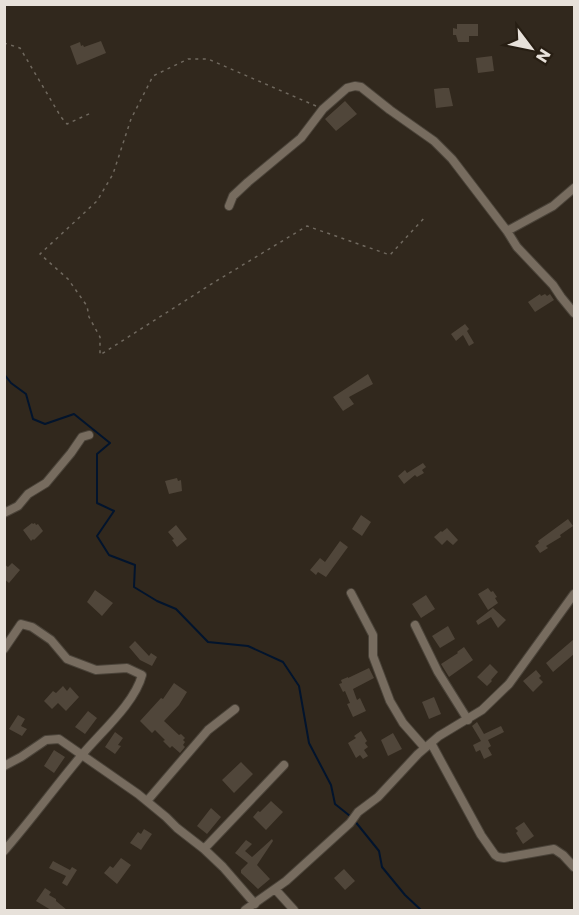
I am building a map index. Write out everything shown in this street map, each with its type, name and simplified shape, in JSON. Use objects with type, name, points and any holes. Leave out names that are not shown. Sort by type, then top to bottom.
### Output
[{"type":"street","points":[[229,206],[233,196],[301,138],[322,109],[347,88],[361,87],[434,141],[452,159],[518,247],[553,285],[574,313]]},
{"type":"street","points":[[507,231],[553,206],[574,188]]},
{"type":"street","points":[[4,513],[18,506],[28,494],[46,483],[82,437],[89,435]]},
{"type":"street","points":[[351,593],[373,635],[373,656],[390,701],[403,723],[428,746],[495,855],[504,858],[554,849],[574,867]]},
{"type":"street","points":[[244,910],[286,881],[358,812],[378,797],[439,736],[483,710],[509,684],[574,594]]},
{"type":"street","points":[[4,649],[21,624],[32,627],[51,640],[67,659],[96,670],[127,668],[142,675],[140,684],[124,706],[4,851]]},
{"type":"street","points":[[415,625],[438,672],[468,720]]},
{"type":"street","points":[[147,801],[208,730],[235,709]]},
{"type":"street","points":[[4,766],[46,740],[59,739],[147,801],[223,867],[255,904]]},
{"type":"street","points":[[204,849],[284,765]]},
{"type":"street","points":[[275,889],[294,910]]},
{"type":"path","points":[[4,43],[20,48],[67,124],[93,112]]},
{"type":"path","points":[[322,109],[208,59],[188,59],[153,76],[131,119],[114,174],[97,201],[40,255],[68,279],[87,306],[89,317],[100,337],[100,355],[307,226],[390,255],[426,216]]},
{"type":"building","points":[[457,24],[478,24],[478,36],[469,36],[469,42],[458,42],[456,35],[453,35],[453,28],[457,29]]},
{"type":"building","points":[[101,41],[106,53],[77,65],[70,46],[80,42],[84,47]]},
{"type":"building","points":[[492,56],[494,71],[478,73],[476,58]]},
{"type":"building","points":[[449,88],[453,106],[436,108],[434,89]]},
{"type":"building","points":[[345,101],[357,114],[336,131],[325,119]]},
{"type":"building","points":[[540,294],[547,296],[550,294],[554,300],[535,312],[528,302]]},
{"type":"building","points":[[465,324],[474,343],[469,346],[463,335],[456,341],[451,334]]},
{"type":"building","points":[[368,374],[373,384],[349,397],[354,404],[343,411],[333,397]]},
{"type":"building","points":[[423,463],[426,467],[422,470],[424,473],[417,477],[415,475],[404,484],[398,476],[405,470],[407,473]]},
{"type":"building","points":[[177,478],[178,481],[181,480],[182,491],[169,494],[165,481]]},
{"type":"building","points":[[361,515],[371,522],[362,536],[352,529]]},
{"type":"building","points":[[568,519],[573,526],[540,553],[535,546],[539,543],[538,541]]},
{"type":"building","points":[[32,523],[38,524],[43,531],[31,541],[23,530]]},
{"type":"building","points":[[176,525],[187,539],[177,547],[168,532]]},
{"type":"building","points":[[447,528],[458,540],[453,545],[447,540],[442,545],[434,537]]},
{"type":"building","points":[[340,541],[348,547],[326,577],[318,572],[316,575],[310,570],[320,558],[325,562]]},
{"type":"building","points":[[12,563],[20,570],[9,583],[4,579],[4,564],[8,567]]},
{"type":"building","points":[[488,588],[497,597],[495,598],[498,603],[488,610],[478,594]]},
{"type":"building","points":[[95,590],[113,603],[102,616],[87,602]]},
{"type":"building","points":[[426,595],[435,609],[421,618],[412,604]]},
{"type":"building","points":[[493,608],[506,620],[498,628],[491,617],[478,625],[476,621]]},
{"type":"building","points":[[448,626],[455,639],[440,648],[432,636]]},
{"type":"building","points":[[574,639],[574,654],[553,672],[546,663]]},
{"type":"building","points":[[135,641],[149,656],[151,653],[157,657],[152,666],[140,660],[129,647]]},
{"type":"building","points":[[464,647],[473,660],[449,677],[441,664]]},
{"type":"building","points":[[490,664],[498,672],[487,686],[477,677]]},
{"type":"building","points":[[369,668],[374,678],[353,689],[357,700],[360,698],[366,711],[353,717],[347,704],[350,703],[345,691],[343,692],[339,684],[342,683],[341,680]]},
{"type":"building","points":[[536,670],[543,682],[533,692],[523,681]]},
{"type":"building","points":[[174,683],[187,692],[179,705],[164,721],[185,738],[183,745],[185,747],[180,753],[172,746],[170,748],[155,730],[152,733],[140,721],[161,698],[163,699]]},
{"type":"building","points":[[63,686],[67,691],[70,687],[79,697],[66,711],[58,703],[52,709],[44,701],[53,691],[56,693]]},
{"type":"building","points":[[434,697],[441,714],[429,719],[422,702]]},
{"type":"building","points":[[88,711],[97,718],[85,734],[75,727]]},
{"type":"building","points":[[18,715],[25,719],[21,726],[27,729],[22,736],[9,729]]},
{"type":"building","points":[[477,722],[484,734],[501,726],[504,732],[488,740],[491,746],[488,748],[492,755],[484,759],[480,750],[476,752],[473,745],[481,741],[472,726]]},
{"type":"building","points":[[361,731],[368,747],[364,750],[368,756],[363,759],[360,755],[356,758],[348,743]]},
{"type":"building","points":[[115,732],[123,738],[115,754],[105,747]]},
{"type":"building","points":[[393,733],[402,749],[388,756],[381,740]]},
{"type":"building","points":[[54,750],[65,757],[54,773],[44,766]]},
{"type":"building","points":[[241,762],[253,774],[234,793],[222,780]]},
{"type":"building","points":[[271,801],[283,812],[266,830],[253,817]]},
{"type":"building","points":[[211,808],[221,817],[207,834],[197,826]]},
{"type":"building","points":[[524,822],[534,836],[523,844],[515,828]]},
{"type":"building","points":[[144,829],[152,834],[141,850],[130,843],[138,832],[141,834]]},
{"type":"building","points":[[272,839],[273,841],[257,865],[270,879],[258,889],[241,873],[248,863],[235,853],[246,840],[252,844],[245,851],[252,857]]},
{"type":"building","points":[[121,858],[131,865],[117,884],[104,873],[110,866],[113,868]]},
{"type":"building","points":[[53,861],[70,870],[72,867],[77,870],[67,886],[62,883],[66,876],[49,868]]},
{"type":"building","points":[[344,869],[355,881],[345,890],[334,878]]},
{"type":"building","points":[[45,888],[51,892],[49,895],[67,910],[51,910],[36,901]]},
{"type":"waterway","points":[[4,374],[11,383],[26,394],[33,419],[45,424],[74,414],[110,443],[97,454],[97,503],[114,511],[97,536],[109,555],[135,565],[134,587],[176,609],[208,642],[248,646],[283,662],[299,686],[309,743],[331,785],[335,804],[350,816]]},
{"type":"waterway","points":[[354,820],[379,851],[382,867],[421,910]]}]
